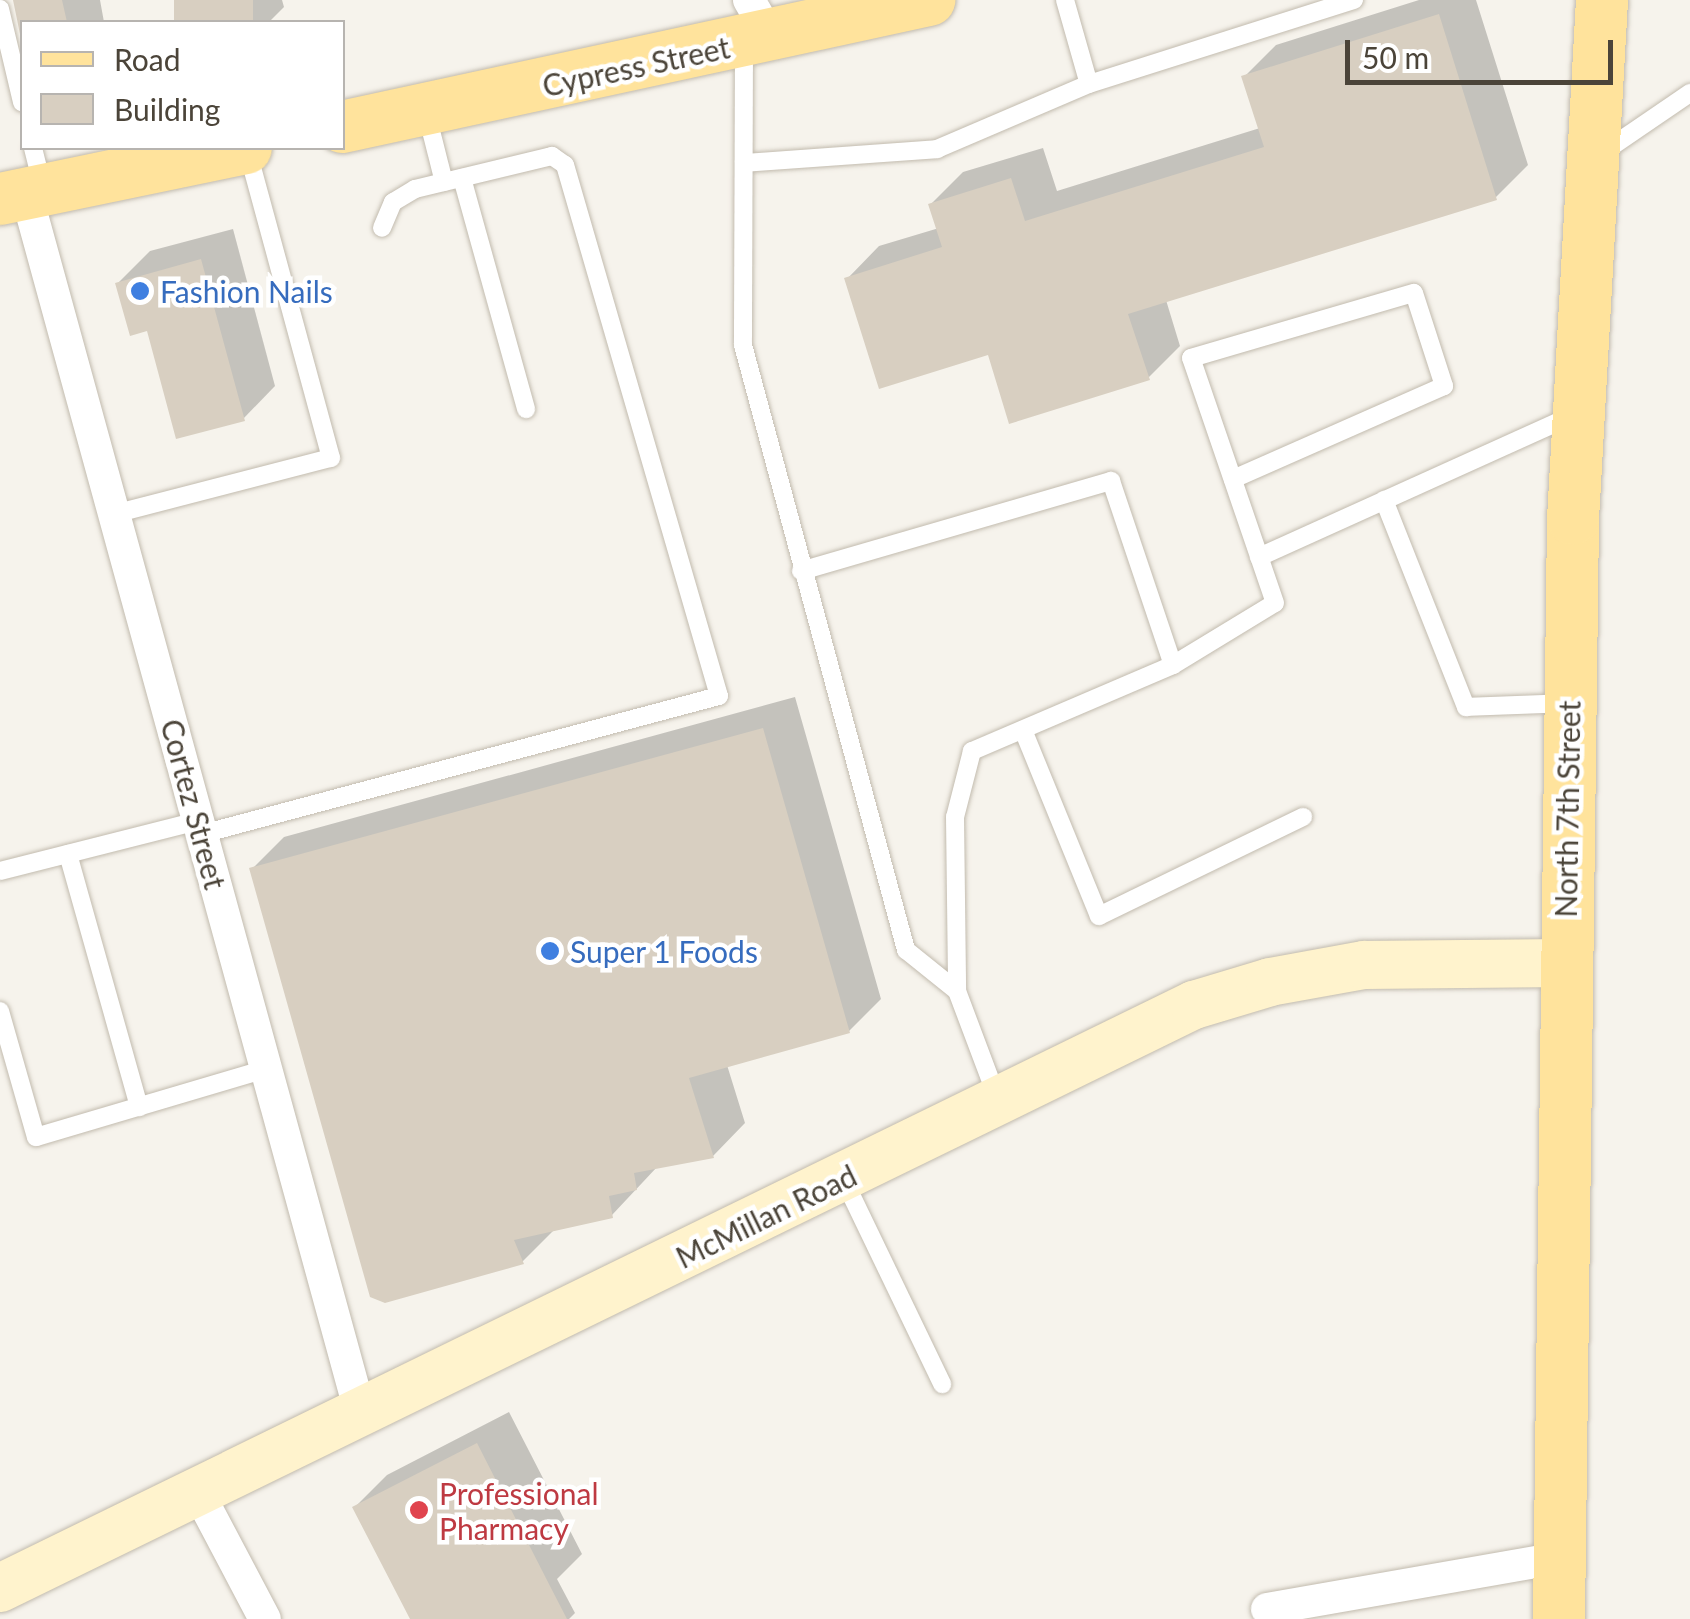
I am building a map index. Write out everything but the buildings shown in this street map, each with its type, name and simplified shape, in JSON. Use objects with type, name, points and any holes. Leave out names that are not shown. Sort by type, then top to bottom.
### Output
[{"type":"main road","name":"Cypress Street","points":[[345,126],[426,110],[754,27],[928,0]]},
{"type":"main road","name":"North 7th Street","points":[[1559,1619],[1569,703],[1579,412],[1602,0]]},
{"type":"main road","points":[[26,182],[233,150]]},
{"type":"street","name":"Cortez Street","points":[[26,182],[361,1415]]},
{"type":"street","name":"McMillan Road","points":[[0,1588],[1194,1005],[1270,982],[1364,965],[1564,963]]},
{"type":"street","points":[[199,1494],[265,1619]]},
{"type":"street","points":[[1267,1609],[1559,1558]]},
{"type":"lane","points":[[1065,0],[1089,84]]},
{"type":"lane","points":[[744,163],[937,149],[1089,84],[1354,0]]},
{"type":"lane","points":[[0,9],[20,94]]},
{"type":"lane","points":[[754,27],[744,163],[743,345],[906,950],[956,991]]},
{"type":"lane","points":[[1594,159],[1690,92]]},
{"type":"lane","points":[[426,110],[453,180],[526,409]]},
{"type":"lane","points":[[114,514],[331,458],[247,150]]},
{"type":"lane","points":[[0,871],[200,828],[719,696],[565,165],[552,156],[453,180],[394,202],[382,228]]},
{"type":"lane","points":[[999,1102],[956,991],[955,817],[972,751],[1173,665],[1275,603],[1232,479],[1191,358],[1414,293],[1444,386],[1232,479]]},
{"type":"lane","points":[[1259,557],[1579,412]]},
{"type":"lane","points":[[801,571],[1111,481],[1173,665]]},
{"type":"lane","points":[[1384,500],[1466,707],[1569,703]]},
{"type":"lane","points":[[1023,730],[1099,916],[1303,817]]},
{"type":"lane","points":[[68,854],[139,1107]]},
{"type":"lane","points":[[0,1011],[36,1137],[266,1069]]},
{"type":"lane","points":[[842,1178],[942,1384]]},
{"type":"place","name":"Fashion Nails","points":[[140,291]]},
{"type":"place","name":"Super 1 Foods","points":[[550,951]]},
{"type":"place","name":"Professional Pharmacy","points":[[419,1510]]}]
